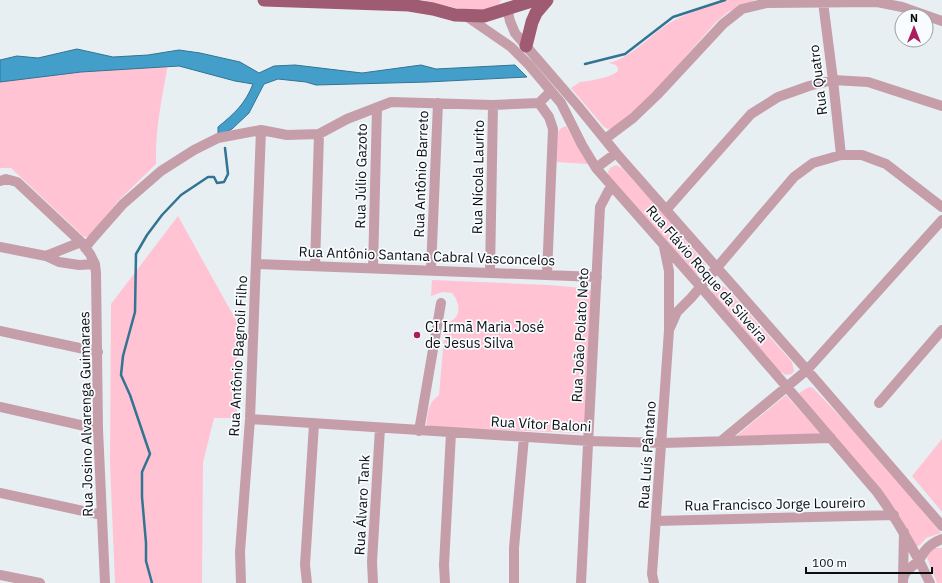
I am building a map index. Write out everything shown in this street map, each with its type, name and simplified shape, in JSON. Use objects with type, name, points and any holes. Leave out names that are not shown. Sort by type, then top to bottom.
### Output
[{"type":"main road","points":[[264,0],[409,5],[433,8],[454,15],[466,16],[484,16],[507,4],[535,0]]},
{"type":"main road","points":[[526,46],[532,22],[536,13],[547,0]]},
{"type":"street","name":"Rua Quatro","points":[[823,2],[841,155]]},
{"type":"street","points":[[605,138],[633,118],[657,95],[722,24],[742,9],[767,3],[877,2],[902,7],[942,21]]},
{"type":"street","name":"Rua Flávio Roque da Silveira","points":[[507,4],[510,21],[516,33],[526,46],[605,138],[616,153],[942,526]]},
{"type":"street","name":"Rua Flávio Roque da Silveira","points":[[466,16],[511,47],[529,65],[561,104],[582,145],[596,168],[788,387],[877,492],[894,515],[904,532],[920,560],[930,583]]},
{"type":"street","points":[[666,210],[750,114],[778,97],[809,86],[833,80],[868,82],[942,106]]},
{"type":"street","points":[[46,256],[83,244],[96,234],[123,204],[161,171],[194,150],[218,138],[261,130],[287,136],[319,134],[347,119],[391,102],[493,105],[539,103],[550,92]]},
{"type":"street","name":"Rua Antônio Barreto","points":[[431,270],[438,103]]},
{"type":"street","points":[[539,103],[549,117],[553,129],[547,275]]},
{"type":"street","name":"Rua Nícola Laurito","points":[[490,273],[493,105]]},
{"type":"street","name":"Rua Júlio Gazoto","points":[[374,268],[377,108]]},
{"type":"street","points":[[551,122],[568,116]]},
{"type":"street","name":"Rua Antônio Bagnoli Filho","points":[[241,583],[240,552],[250,419],[261,130]]},
{"type":"street","points":[[315,266],[319,134]]},
{"type":"street","points":[[596,168],[616,153]]},
{"type":"street","name":"Rua Luís Pântano","points":[[669,330],[677,312],[717,268],[794,177],[813,163],[841,155],[862,155],[886,164],[942,207]]},
{"type":"street","name":"Rua Josino Alvarenga Guimaraes","points":[[3,180],[17,182],[83,244],[90,254],[94,264],[96,273],[98,429],[105,583]]},
{"type":"street","name":"Rua João Polato Neto","points":[[581,583],[600,207],[611,186]]},
{"type":"street","points":[[721,441],[807,370],[942,220]]},
{"type":"street","name":"Rua Luís Pântano","points":[[654,583],[652,574],[669,330],[670,271],[663,245]]},
{"type":"street","points":[[0,247],[46,256],[59,262],[79,265],[94,264]]},
{"type":"street","name":"Rua Antônio Santana Cabral Vasconcelos","points":[[257,264],[597,277]]},
{"type":"street","points":[[691,298],[713,301]]},
{"type":"street","points":[[419,431],[441,303]]},
{"type":"street","points":[[879,403],[942,330]]},
{"type":"street","points":[[0,331],[98,352]]},
{"type":"street","points":[[0,407],[98,429]]},
{"type":"street","name":"Rua Vítor Baloni","points":[[250,419],[589,441],[662,443],[831,438]]},
{"type":"street","points":[[307,583],[305,565],[314,424]]},
{"type":"street","name":"Rua Álvaro Tank","points":[[374,583],[372,562],[380,428]]},
{"type":"street","points":[[445,583],[444,565],[451,433]]},
{"type":"street","points":[[514,583],[514,548],[524,437]]},
{"type":"street","points":[[0,493],[102,515]]},
{"type":"street","name":"Rua Francisco Jorge Loureiro","points":[[656,520],[894,515]]},
{"type":"street","points":[[903,580],[904,532]]},
{"type":"street","points":[[903,580],[910,567],[920,560],[927,548],[934,542],[942,539]]},
{"type":"street","points":[[0,575],[40,583]]},
{"type":"shaded area","points":[[423,0],[501,0],[492,11],[472,14],[456,8]]},
{"type":"shaded area","points":[[725,0],[755,0],[728,12],[716,22],[639,109],[614,128],[608,129],[604,127],[571,88],[580,82],[603,78],[614,74],[618,71],[618,68],[616,65],[609,63],[618,60],[635,50],[673,21],[692,12]]},
{"type":"shaded area","points":[[168,64],[158,126],[156,164],[118,201],[89,238],[83,236],[11,168],[0,168],[0,76]]},
{"type":"shaded area","points":[[566,126],[588,164],[555,162],[556,136],[561,128]]},
{"type":"shaded area","points":[[616,165],[622,168],[662,212],[705,264],[706,270],[704,274],[700,275],[694,273],[609,177],[608,172],[610,168]]},
{"type":"shaded area","points":[[178,216],[237,322],[237,418],[214,418],[203,463],[202,583],[115,583],[110,463],[111,304]]},
{"type":"shaded area","points":[[432,280],[549,285],[590,290],[594,297],[586,427],[578,433],[426,427],[430,405],[439,395],[445,325],[454,319],[458,313],[457,302],[452,293],[442,292],[431,296]]},
{"type":"shaded area","points":[[717,285],[726,288],[792,362],[794,371],[792,374],[786,375],[775,369],[712,294],[712,290]]},
{"type":"shaded area","points":[[809,387],[813,388],[869,447],[941,533],[926,538],[916,547],[804,402],[799,393]]},
{"type":"shaded area","points":[[786,395],[822,435],[735,437]]},
{"type":"shaded area","points":[[942,439],[942,512],[912,476]]},
{"type":"shaded area","points":[[933,548],[942,548],[942,583],[937,583],[926,555]]},
{"type":"water","points":[[77,49],[113,57],[148,55],[179,50],[240,62],[259,73],[274,66],[295,65],[362,73],[421,65],[436,69],[515,65],[527,77],[427,82],[316,85],[306,82],[278,79],[264,84],[249,113],[232,129],[218,136],[218,127],[239,108],[247,97],[253,84],[235,81],[179,66],[81,72],[0,82],[0,60],[17,56],[38,58]]},
{"type":"waterway","points":[[585,64],[625,54],[673,17],[725,0]]},
{"type":"waterway","points":[[152,583],[146,561],[142,497],[142,472],[150,454],[130,395],[121,375],[123,356],[135,312],[136,254],[147,235],[162,215],[181,195],[208,177],[214,177],[217,183],[224,182],[228,174],[225,148]]},
{"type":"place","name":"CI Irmã Maria José de Jesus Silva","points":[[417,335]]}]
